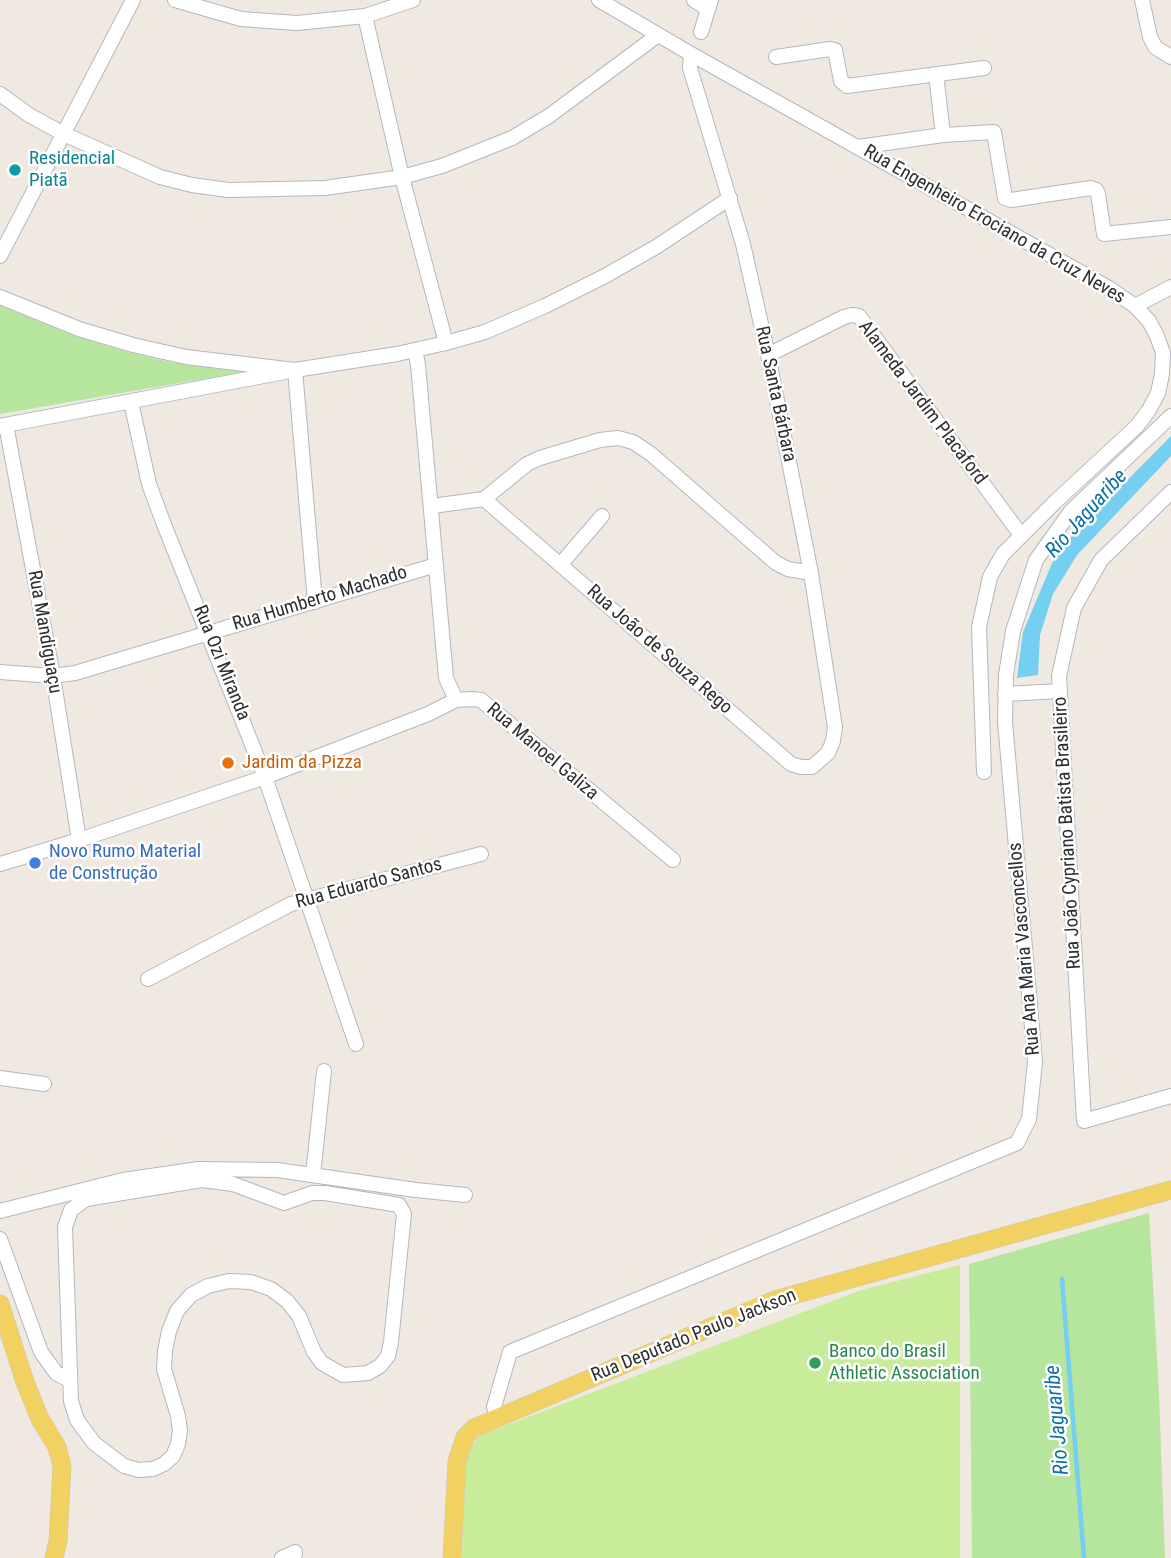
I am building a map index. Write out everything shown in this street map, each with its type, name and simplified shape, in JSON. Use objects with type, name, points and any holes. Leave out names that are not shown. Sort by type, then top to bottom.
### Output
[{"type":"main road","name":"Rua Deputado Paulo Jackson","points":[[452,1558],[459,1448],[474,1427],[495,1412],[775,1300],[1171,1190]]},
{"type":"main road","points":[[0,1304],[25,1382],[40,1419],[57,1447],[62,1466],[58,1541],[54,1558]]},
{"type":"street","points":[[0,256],[133,0]]},
{"type":"street","points":[[176,0],[209,11],[270,22],[329,21],[365,16],[413,0]]},
{"type":"street","name":"Rua Engenheiro Erociano da Cruz Neves","points":[[599,0],[1110,288],[1135,306],[1149,321],[1163,353],[1162,374],[1158,393],[1138,426],[1021,535],[1003,554],[990,577],[979,627],[984,772]]},
{"type":"street","points":[[694,0],[709,5],[701,32]]},
{"type":"street","points":[[1142,0],[1150,37],[1155,47],[1171,57]]},
{"type":"street","points":[[365,16],[402,177],[446,343]]},
{"type":"street","points":[[0,94],[29,115],[64,134],[149,172],[192,186],[228,190],[325,188],[402,177],[442,166],[512,138],[549,116],[658,35]]},
{"type":"street","points":[[776,57],[835,50],[841,81],[847,86],[984,68]]},
{"type":"street","name":"Rua Santa Bárbara","points":[[691,54],[690,68],[743,244],[768,355],[811,573],[835,727],[834,741]]},
{"type":"street","points":[[936,74],[943,135]]},
{"type":"street","points":[[858,147],[943,135],[993,132],[1003,195],[1008,200],[1091,188],[1098,194],[1104,234],[1171,227]]},
{"type":"street","points":[[3,426],[295,370],[415,350],[485,332],[605,276],[656,247],[730,198]]},
{"type":"street","points":[[1135,306],[1171,287]]},
{"type":"street","points":[[0,297],[79,329],[134,345],[186,357],[295,370]]},
{"type":"street","name":"Alameda Jardim Placaford","points":[[768,355],[844,317],[859,316],[1021,535]]},
{"type":"street","points":[[0,864],[265,777],[428,714],[456,700],[446,678],[432,506],[415,350]]},
{"type":"street","points":[[295,370],[315,602]]},
{"type":"street","name":"Rua Ozi Miranda","points":[[131,402],[149,484],[265,777],[356,1044]]},
{"type":"street","name":"Rua Ana Maria Vasconcellos","points":[[495,1412],[510,1352],[1017,1143],[1029,1119],[1035,1062],[1005,722],[1006,675],[1013,631],[1036,560],[1071,510],[1171,416]]},
{"type":"street","name":"Rua Mandiguaçu","points":[[3,426],[53,677],[79,840]]},
{"type":"street","points":[[1138,426],[1149,437]]},
{"type":"street","points":[[432,506],[484,499],[527,464],[540,458],[600,440],[618,438],[633,442],[651,454],[776,563],[788,569],[811,573]]},
{"type":"street","name":"Rua João Cypriano Batista Brasileiro","points":[[1171,492],[1101,560],[1074,608],[1058,691],[1084,1121],[1171,1096]]},
{"type":"street","points":[[1059,498],[1071,510]]},
{"type":"street","name":"Rua João de Souza Rego","points":[[484,499],[791,764],[812,767],[828,753],[834,741]]},
{"type":"street","points":[[560,565],[602,516]]},
{"type":"street","name":"Rua Humberto Machado","points":[[0,672],[53,677],[75,673],[436,565]]},
{"type":"street","points":[[1007,694],[1058,691]]},
{"type":"street","name":"Rua Manoel Galiza","points":[[456,700],[481,700],[673,860]]},
{"type":"street","name":"Rua Eduardo Santos","points":[[148,979],[277,911],[308,899],[481,854]]},
{"type":"street","points":[[313,1175],[324,1071]]},
{"type":"street","points":[[0,1078],[44,1084]]},
{"type":"street","points":[[0,1212],[123,1180],[199,1169],[252,1169],[465,1195]]},
{"type":"street","points":[[202,1180],[233,1184],[284,1203],[312,1193],[325,1193],[394,1202],[403,1209],[391,1342],[388,1356],[380,1366],[368,1373],[343,1376],[333,1371],[322,1363],[314,1352],[299,1315],[287,1301],[271,1289],[251,1282],[229,1281],[208,1286],[191,1295],[177,1311],[169,1331],[164,1351],[164,1369],[180,1430],[173,1456],[164,1464],[153,1469],[139,1470],[124,1466],[94,1443],[77,1420],[71,1401],[69,1380],[65,1227],[71,1210],[77,1203],[105,1194],[202,1180]]},
{"type":"street","points":[[0,1239],[41,1352],[56,1373],[69,1380]]},
{"type":"street","points":[[282,1558],[295,1552],[294,1558]]},
{"type":"green space","points":[[0,306],[72,335],[124,351],[169,362],[243,372],[0,414]]},
{"type":"green space","points":[[1149,1213],[1165,1558],[972,1558],[969,1264]]},
{"type":"green space","name":"Banco do Brasil Athletic Association","points":[[960,1265],[960,1558],[462,1558],[466,1452],[481,1435],[861,1290]]},
{"type":"water","points":[[1171,436],[1171,456],[1077,555],[1053,594],[1040,635],[1038,675],[1017,678],[1023,632],[1053,561],[1066,542]]},
{"type":"waterway","name":"Rio Jaguaribe","points":[[1062,1279],[1084,1558]]},
{"type":"place","name":"Residencial Piatã","points":[[15,170]]},
{"type":"place","name":"Jardim da Pizza","points":[[228,763]]},
{"type":"place","name":"Novo Rumo Material de Construção","points":[[35,863]]},
{"type":"place","name":"Banco do Brasil Athletic Association","points":[[815,1363]]}]
